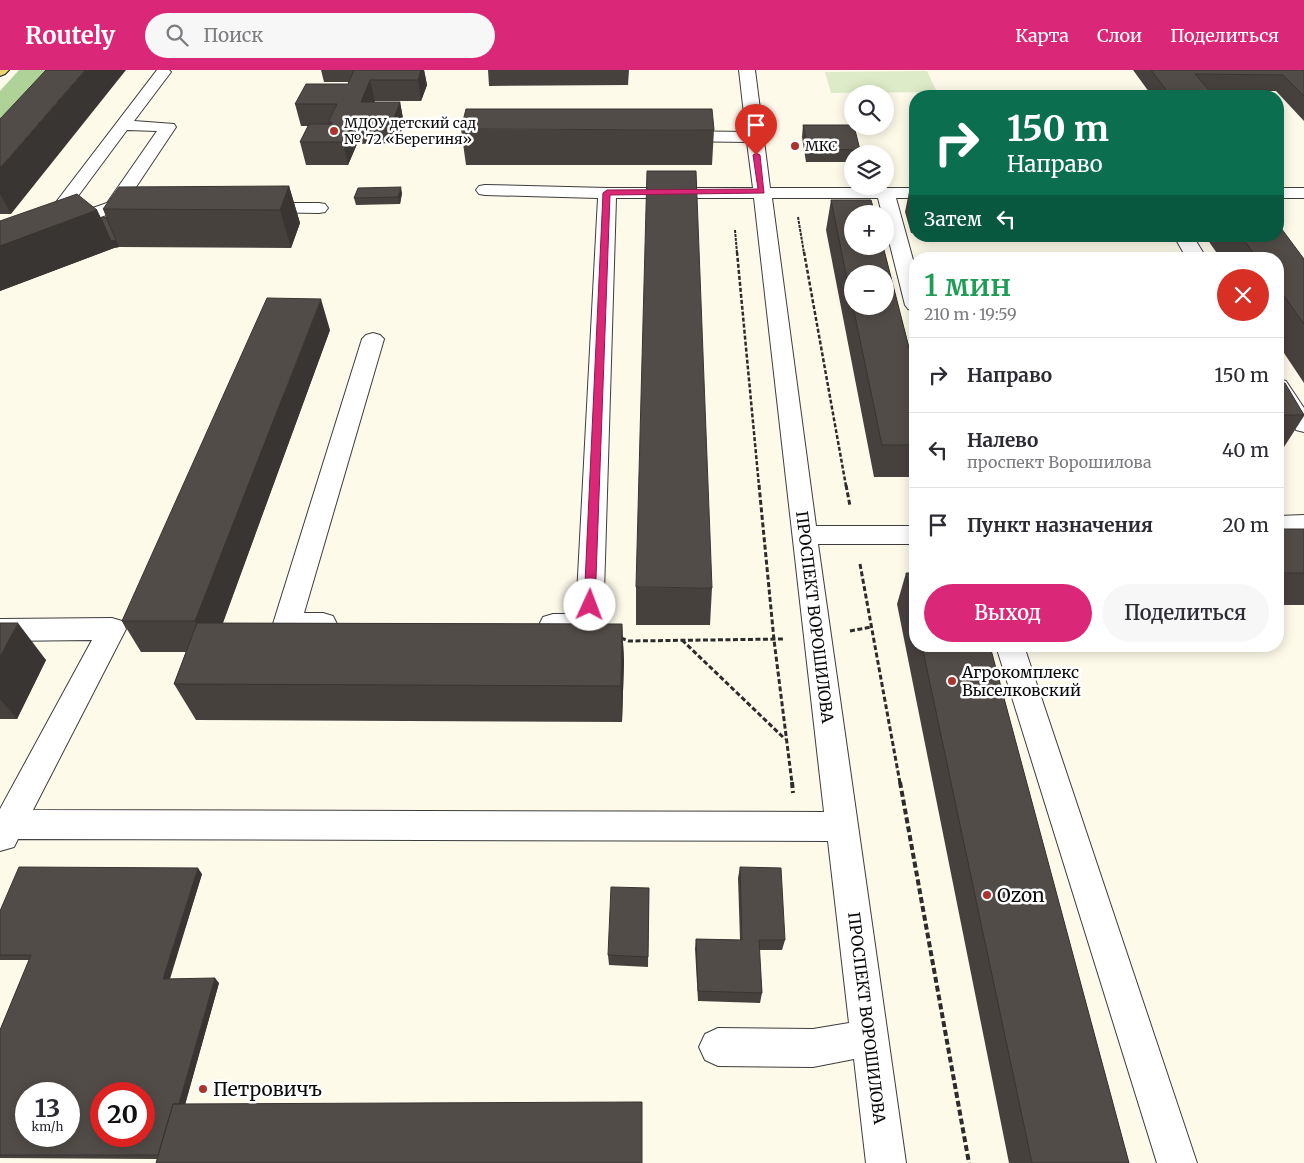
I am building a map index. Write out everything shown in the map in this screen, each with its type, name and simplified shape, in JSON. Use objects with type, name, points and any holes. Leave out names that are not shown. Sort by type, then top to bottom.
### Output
[{"type":"street","name":"ПРОСПЕКТ ВОРОШИЛОВА","points":[[747,70],[804,535],[886,1163]]},
{"type":"street","points":[[42,232],[163,72]]},
{"type":"street","points":[[113,207],[168,127],[124,125]]},
{"type":"street","points":[[657,136],[754,137]]},
{"type":"street","points":[[485,190],[607,193],[844,193]]},
{"type":"street","points":[[530,625],[589,625],[607,193]]},
{"type":"street","points":[[894,193],[909,193]]},
{"type":"street","points":[[1284,193],[1304,193]]},
{"type":"street","points":[[887,195],[909,282]]},
{"type":"street","points":[[0,246],[113,207],[162,207]]},
{"type":"street","points":[[241,208],[319,208]]},
{"type":"street","points":[[345,624],[287,624],[373,339]]},
{"type":"street","points":[[1284,398],[1304,425]]},
{"type":"street","points":[[1284,525],[1304,524]]},
{"type":"street","points":[[804,535],[909,535]]},
{"type":"street","points":[[0,630],[112,629],[3,829],[842,828]]},
{"type":"street","points":[[1012,652],[1177,1163]]},
{"type":"street","points":[[718,1047],[813,1048],[869,1038]]},
{"type":"path","points":[[732,192],[774,640],[797,827]]},
{"type":"path","points":[[793,192],[969,1163]]},
{"type":"path","points":[[589,625],[629,641],[774,640]]},
{"type":"path","points":[[682,640],[786,740]]},
{"type":"green space","points":[[19,70],[63,70],[0,144],[0,91]]},
{"type":"green space","points":[[927,71],[936,90],[909,90],[909,92],[894,92],[894,85],[844,85],[844,93],[831,93],[825,72]]},
{"type":"building","points":[[46,70],[85,70],[0,168],[0,119]]},
{"type":"building","points":[[354,70],[421,70],[418,80],[370,80],[361,102],[400,102],[393,121],[352,121],[343,142],[300,142],[309,124],[331,124],[332,122],[328,122],[337,104],[295,104],[306,84],[348,84]]},
{"type":"building","points":[[1151,70],[1304,70],[1304,96],[1283,75],[1195,74],[1209,90],[1166,90]]},
{"type":"building","points":[[466,109],[712,109],[714,130],[461,129]]},
{"type":"building","points":[[803,125],[844,125],[844,135],[856,135],[859,145],[844,145],[844,150],[808,149]]},
{"type":"building","points":[[647,171],[696,171],[712,588],[636,587]]},
{"type":"building","points":[[289,186],[280,210],[103,209],[119,187]]},
{"type":"building","points":[[401,187],[398,197],[354,198],[358,188]]},
{"type":"building","points":[[77,194],[97,210],[0,246],[0,221]]},
{"type":"building","points":[[831,200],[871,200],[872,205],[844,205],[844,255],[885,255],[888,265],[844,265]]},
{"type":"building","points":[[106,217],[116,240],[111,241],[101,218]]},
{"type":"building","points":[[1284,232],[1304,259],[1304,324],[1284,296],[1284,252],[1253,252],[1245,242],[1284,242]]},
{"type":"building","points":[[894,289],[909,348],[909,445],[882,445],[855,315],[894,315]]},
{"type":"building","points":[[267,298],[321,299],[195,621],[122,621]]},
{"type":"building","points":[[1284,383],[1285,383],[1304,415],[1284,415]]},
{"type":"building","points":[[1284,529],[1304,529],[1304,573],[1284,573]]},
{"type":"building","points":[[906,573],[909,573],[909,587]]},
{"type":"building","points":[[0,623],[18,623],[0,657]]},
{"type":"building","points":[[197,623],[622,624],[621,686],[174,684]]},
{"type":"building","points":[[923,652],[992,652],[1129,1163],[1032,1163]]},
{"type":"building","points":[[19,867],[198,868],[163,979],[215,978],[179,1104],[173,1104],[158,1155],[0,1155],[0,1030],[31,955],[0,955],[0,911]]},
{"type":"building","points":[[740,867],[781,868],[785,940],[759,940],[762,993],[698,991],[696,939],[742,940]]},
{"type":"building","points":[[611,887],[649,888],[648,957],[608,955]]},
{"type":"building","points":[[642,1102],[642,1163],[156,1163],[173,1104]]},
{"type":"place","name":"МДОУ детский сад № 72 «Берегиня»","points":[[334,131]]},
{"type":"place","name":"МКС","points":[[795,146]]},
{"type":"place","name":"Агрокомплекс Выселковский","points":[[952,681]]},
{"type":"place","name":"Ozon","points":[[987,895]]},
{"type":"place","name":"Петровичъ","points":[[203,1089]]},
{"type":"route","points":[[590,605],[607,193],[762,192],[756,155]]}]
